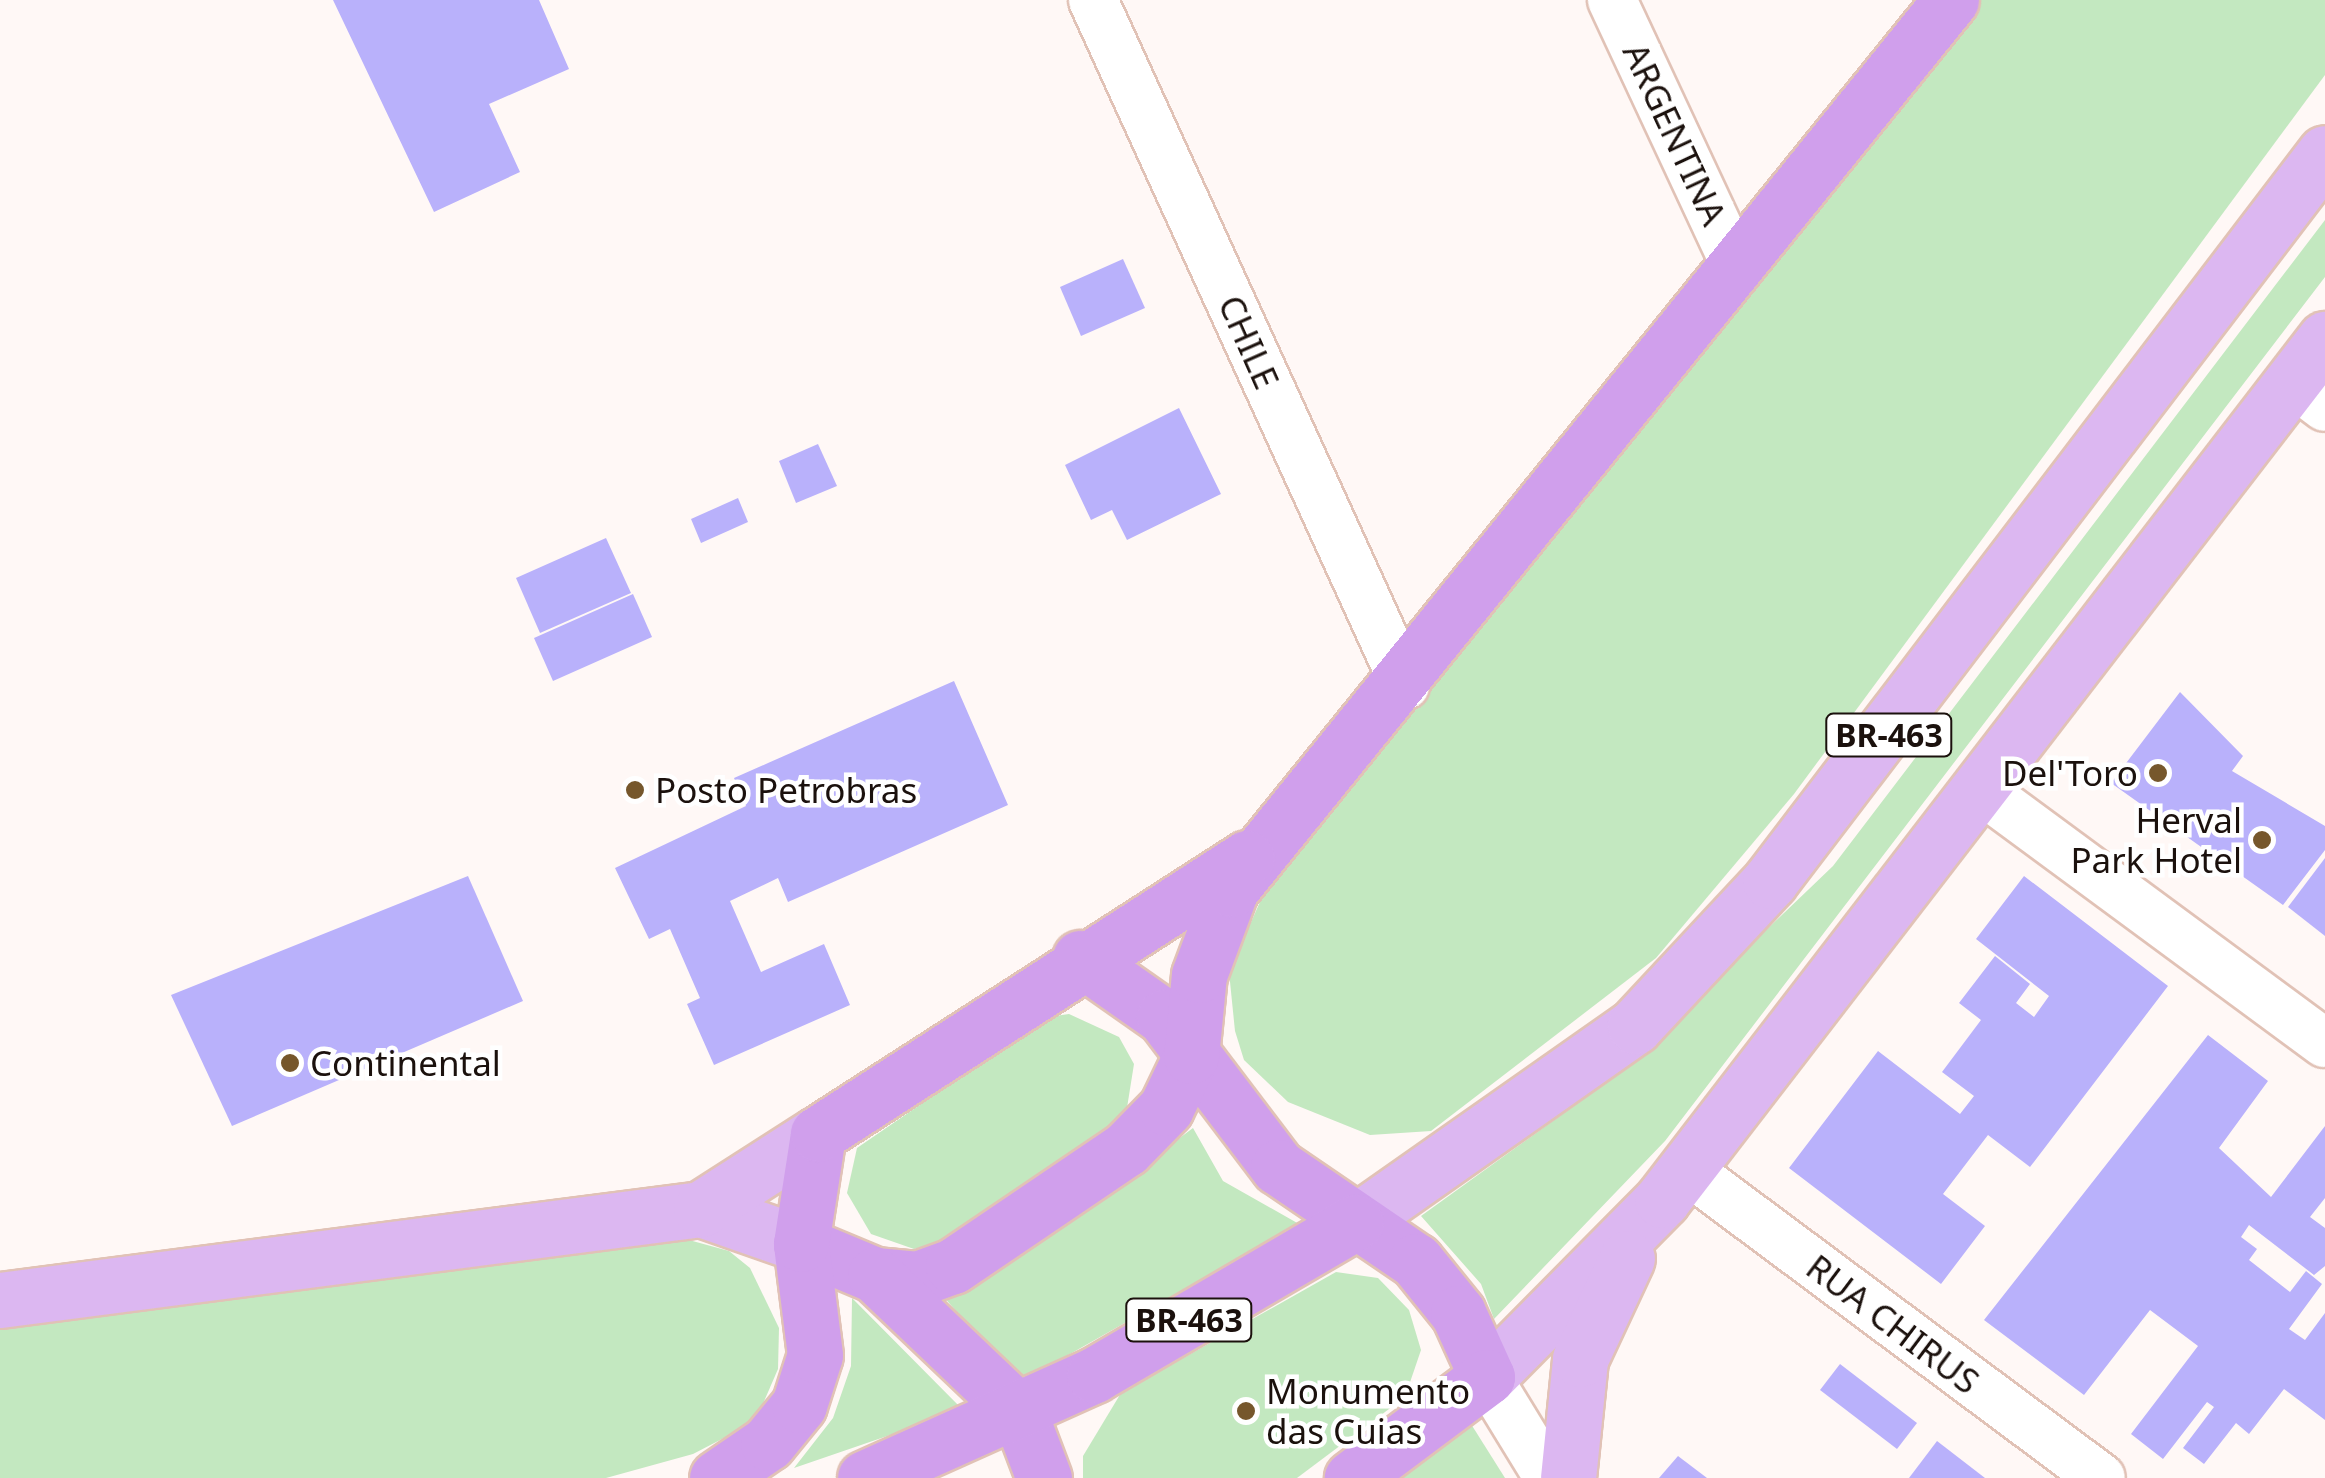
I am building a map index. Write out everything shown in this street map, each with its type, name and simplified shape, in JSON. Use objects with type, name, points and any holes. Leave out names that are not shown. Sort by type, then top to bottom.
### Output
[{"type":"highway","points":[[802,1244],[875,1275],[917,1279],[987,1247],[1126,1149],[1166,1108],[1192,1056],[1208,942],[1231,890],[1405,685],[1951,0]]},
{"type":"highway","points":[[717,1478],[768,1444],[799,1405],[815,1355],[802,1244],[818,1134],[1080,958],[1266,845]]},
{"type":"highway","points":[[1080,958],[1135,992],[1192,1056],[1278,1167],[1416,1261],[1458,1313],[1487,1377]]},
{"type":"highway","name":"BR-463","points":[[865,1478],[1094,1375],[1356,1222]]},
{"type":"highway","points":[[875,1275],[1018,1412],[1042,1470]]},
{"type":"highway","points":[[1042,1470],[1094,1375]]},
{"type":"highway","name":"BR-463","points":[[1352,1478],[1487,1377]]},
{"type":"main road","name":"BR-463","points":[[1356,1222],[1635,1026],[1770,882],[2325,153]]},
{"type":"main road","name":"BR-463","points":[[1487,1377],[1674,1185],[1984,792],[2308,394],[2325,339]]},
{"type":"main road","points":[[0,1300],[701,1209],[818,1134]]},
{"type":"main road","points":[[1568,1478],[1580,1359],[1603,1298],[1674,1185]]},
{"type":"main road","points":[[701,1209],[802,1244]]},
{"type":"street","name":"CHILE","points":[[1093,0],[1405,685]]},
{"type":"street","name":"ARGENTINA","points":[[1612,0],[1737,268]]},
{"type":"street","points":[[1984,792],[2325,1043]]},
{"type":"street","name":"RUA CHIRUS","points":[[1674,1185],[2101,1478]]},
{"type":"street","points":[[1487,1377],[1548,1478]]},
{"type":"green space","points":[[1977,0],[2325,0],[2325,75],[1794,794],[1656,958],[1431,1131],[1370,1135],[1288,1102],[1244,1060],[1235,1031],[1229,972],[1263,895]]},
{"type":"green space","points":[[2325,220],[2325,277],[1665,1141],[1494,1319],[1481,1284],[1421,1216],[1611,1079],[1833,866]]},
{"type":"green space","points":[[1069,1014],[1119,1037],[1134,1064],[1126,1114],[1111,1132],[936,1244],[914,1249],[871,1234],[847,1193],[857,1148],[1048,1017]]},
{"type":"green space","points":[[1193,1128],[1223,1181],[1299,1224],[1019,1383],[942,1295],[1051,1234]]},
{"type":"green space","points":[[678,1237],[729,1251],[750,1268],[779,1328],[778,1369],[762,1406],[749,1425],[693,1454],[606,1478],[0,1478],[0,1324]]},
{"type":"green space","points":[[1336,1272],[1378,1278],[1409,1310],[1421,1350],[1405,1397],[1297,1478],[1083,1478],[1083,1456],[1121,1393]]},
{"type":"green space","points":[[852,1298],[963,1410],[794,1468],[833,1418],[851,1366]]},
{"type":"green space","points":[[1471,1424],[1505,1478],[1399,1478]]},
{"type":"building","points":[[333,0],[539,0],[569,69],[489,104],[520,172],[434,212]]},
{"type":"building","points":[[1123,259],[1145,308],[1081,336],[1060,287]]},
{"type":"building","points":[[1179,408],[1221,494],[1127,540],[1112,510],[1091,520],[1065,465]]},
{"type":"building","points":[[818,444],[837,486],[796,503],[779,461]]},
{"type":"building","points":[[738,498],[748,522],[701,543],[691,519]]},
{"type":"building","points":[[606,538],[631,593],[540,633],[516,578]]},
{"type":"building","points":[[633,594],[652,637],[553,681],[534,638]]},
{"type":"building","points":[[954,681],[1008,805],[788,902],[778,878],[730,901],[761,972],[824,944],[850,1005],[714,1065],[687,1004],[700,998],[670,929],[649,939],[615,868],[746,806],[734,778]]},
{"type":"building","points":[[2180,692],[2243,756],[2232,771],[2325,826],[2325,850],[2283,905],[2111,783]]},
{"type":"building","name":"Herval Park Hotel","points":[[2325,858],[2325,936],[2288,907]]},
{"type":"building","name":"Continental","points":[[468,876],[523,1001],[232,1126],[171,995]]},
{"type":"building","points":[[2024,876],[2168,986],[2030,1167],[1988,1135],[1943,1194],[1985,1226],[1941,1284],[1789,1168],[1878,1051],[1960,1114],[1974,1096],[1942,1072],[1981,1020],[1959,1003],[1995,956],[2030,984],[2016,1003],[2034,1017],[2049,996],[1976,939]]},
{"type":"building","points":[[2208,1035],[2268,1081],[2219,1148],[2271,1197],[2325,1126],[2325,1198],[2310,1217],[2325,1228],[2325,1266],[2314,1275],[2249,1225],[2241,1237],[2257,1249],[2249,1260],[2290,1292],[2306,1271],[2322,1284],[2289,1329],[2305,1340],[2325,1313],[2325,1420],[2284,1389],[2249,1434],[2236,1423],[2204,1464],[2183,1448],[2214,1407],[2207,1402],[2163,1459],[2131,1434],[2198,1346],[2150,1310],[2084,1395],[1984,1320]]},
{"type":"building","points":[[1840,1364],[1917,1423],[1897,1449],[1820,1390]]},
{"type":"building","points":[[1937,1441],[1985,1478],[1909,1478]]},
{"type":"building","points":[[1678,1456],[1707,1478],[1659,1478]]},
{"type":"place","name":"Del'Toro","points":[[2158,773]]},
{"type":"place","name":"Posto Petrobras","points":[[635,790]]},
{"type":"place","name":"Herval Park Hotel","points":[[2262,840]]},
{"type":"place","name":"Continental","points":[[290,1063]]},
{"type":"place","name":"Monumento das Cuias","points":[[1246,1411]]}]
